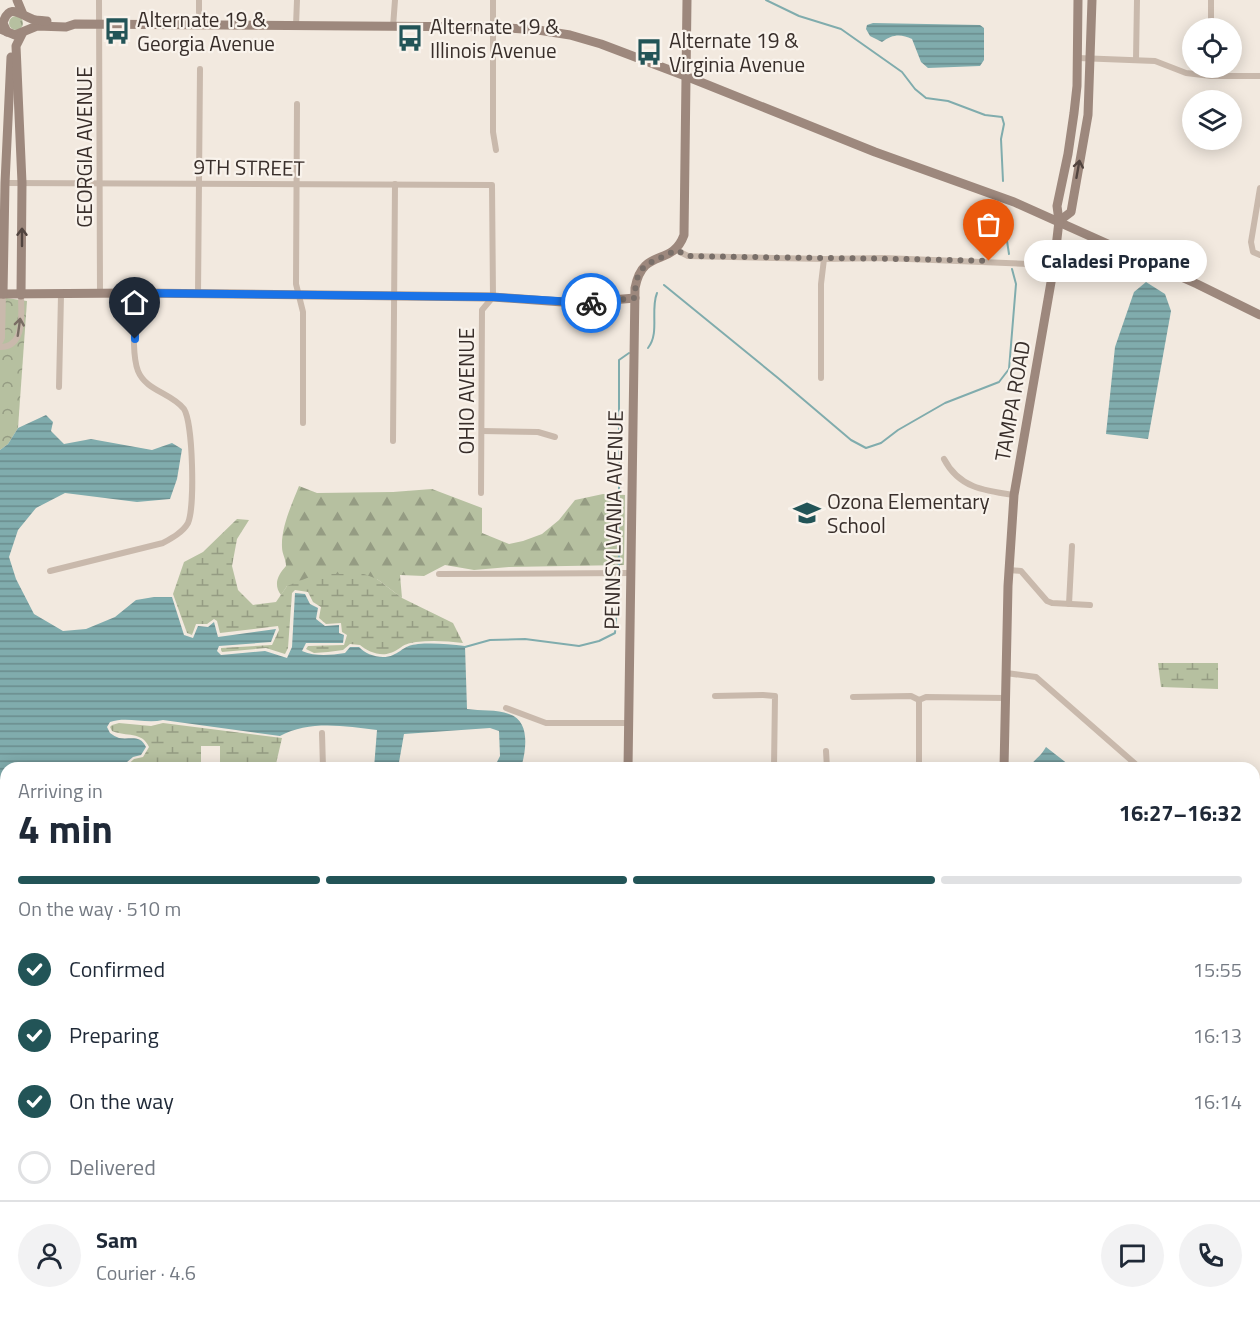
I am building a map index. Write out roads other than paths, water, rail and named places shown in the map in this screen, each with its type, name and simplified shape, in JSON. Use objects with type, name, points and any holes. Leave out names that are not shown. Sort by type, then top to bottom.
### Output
[{"type":"street","points":[[0,342],[2,338],[11,40],[5,32],[3,23],[11,0]]},
{"type":"street","points":[[0,346],[6,347],[16,341],[20,332],[22,183],[16,46],[28,24],[17,0]]},
{"type":"street","name":"GEORGIA AVENUE","points":[[99,0],[101,42],[100,293]]},
{"type":"street","points":[[199,25],[200,0]]},
{"type":"street","points":[[296,26],[297,0]]},
{"type":"street","points":[[393,27],[395,0]]},
{"type":"street","points":[[493,0],[493,132],[496,150]]},
{"type":"street","points":[[687,0],[688,77],[684,235],[676,250],[688,256],[884,258],[1054,265]]},
{"type":"street","name":"TAMPA ROAD","points":[[1004,762],[1009,570],[1014,495],[1054,265],[1059,221],[1057,206],[1070,144],[1077,86],[1078,0]]},
{"type":"street","name":"TAMPA ROAD","points":[[1059,221],[1071,210],[1088,115],[1092,0]]},
{"type":"street","points":[[1136,60],[1137,0]]},
{"type":"street","points":[[1211,0],[1211,18]]},
{"type":"street","points":[[5,16],[14,11],[24,13],[36,20],[66,21],[75,24],[493,27],[570,35],[688,77],[868,150],[992,193],[1059,221],[1260,315]]},
{"type":"street","points":[[5,32],[15,35],[37,26],[66,27],[75,24]]},
{"type":"street","points":[[1078,58],[1155,61],[1182,71]]},
{"type":"street","points":[[198,294],[200,69]]},
{"type":"street","points":[[1242,76],[1260,76]]},
{"type":"street","points":[[297,104],[296,284],[303,312],[303,423]]},
{"type":"street","name":"9TH STREET","points":[[5,183],[492,185]]},
{"type":"street","points":[[393,441],[395,184]]},
{"type":"street","name":"OHIO AVENUE","points":[[482,493],[482,310],[493,297],[492,185]]},
{"type":"street","points":[[1260,188],[1251,242],[1253,252],[1260,255]]},
{"type":"street","name":"PENNSYLVANIA AVENUE","points":[[628,762],[635,298],[639,272],[652,260],[676,250]]},
{"type":"street","points":[[821,378],[821,284],[825,259]]},
{"type":"street","points":[[2,294],[135,293],[493,297],[576,303],[635,298]]},
{"type":"street","points":[[50,571],[163,543],[175,537],[188,522],[192,475],[189,425],[178,403],[148,384],[139,374],[136,362],[135,293]]},
{"type":"street","points":[[59,387],[61,295]]},
{"type":"street","points":[[482,431],[538,432],[555,437]]},
{"type":"street","points":[[944,459],[949,469],[959,479],[973,488],[1014,495]]},
{"type":"street","points":[[1070,604],[1072,546]]},
{"type":"street","points":[[1009,570],[1021,571],[1047,601],[1090,605]]},
{"type":"street","points":[[440,574],[630,573]]},
{"type":"street","points":[[1006,673],[1036,677],[1133,762]]},
{"type":"street","points":[[715,696],[775,696],[774,762]]},
{"type":"street","points":[[853,697],[911,696],[919,700],[926,697],[1005,698]]},
{"type":"street","points":[[919,700],[919,762]]},
{"type":"street","points":[[506,708],[546,723],[628,723]]},
{"type":"street","points":[[322,733],[323,762]]},
{"type":"street","points":[[826,751],[827,762]]},
{"type":"water","points":[[873,23],[980,25],[984,28],[984,60],[980,66],[928,68],[921,62],[912,39],[897,36],[882,42],[870,36],[866,29],[867,25]]},
{"type":"water","points":[[1146,282],[1165,294],[1171,311],[1148,439],[1106,434],[1115,347],[1134,292]]},
{"type":"water","points":[[46,415],[53,422],[51,431],[64,444],[91,439],[152,450],[172,443],[182,449],[177,479],[170,499],[137,502],[65,493],[36,508],[18,530],[9,557],[16,579],[34,614],[63,631],[86,629],[115,617],[136,600],[172,597],[184,635],[193,638],[198,626],[208,627],[214,622],[218,637],[276,629],[271,642],[219,646],[217,651],[221,655],[265,651],[287,658],[292,647],[295,593],[305,594],[310,604],[318,608],[316,619],[325,626],[339,625],[339,633],[344,635],[343,643],[306,643],[302,651],[329,655],[345,653],[350,647],[359,647],[370,654],[384,657],[418,644],[465,646],[467,709],[499,711],[516,718],[521,723],[525,737],[522,762],[497,762],[500,756],[499,731],[490,728],[404,734],[399,762],[374,762],[377,730],[315,726],[280,736],[163,720],[116,720],[110,722],[107,727],[110,733],[119,738],[141,740],[146,747],[141,755],[133,757],[127,762],[0,762],[0,450],[8,444],[18,428]]},
{"type":"water","points":[[1046,747],[1065,762],[1034,762]]},
{"type":"waterway","points":[[766,0],[799,16],[841,29],[902,72],[915,89],[926,98],[948,101],[985,115],[1002,117],[1004,124],[1001,139],[1003,181]]},
{"type":"waterway","points":[[1002,208],[1009,254]]},
{"type":"waterway","points":[[664,285],[851,440],[866,448],[881,443],[898,430],[945,403],[999,382],[1009,369],[1016,284],[1012,269]]},
{"type":"waterway","points":[[648,348],[652,342],[657,293]]},
{"type":"waterway","points":[[619,567],[619,360],[629,353]]},
{"type":"waterway","points":[[465,647],[490,640],[525,639],[579,646],[599,641],[615,633],[619,578]]},
{"type":"place","name":"Alternate 19 & Georgia Avenue","points":[[117,31]]},
{"type":"place","name":"Alternate 19 & Illinois Avenue","points":[[410,38]]},
{"type":"place","name":"Alternate 19 & Virginia Avenue","points":[[649,52]]},
{"type":"place","name":"Caladesi Propane","points":[[989,261]]},
{"type":"place","name":"Ozona Elementary School","points":[[807,513]]}]
